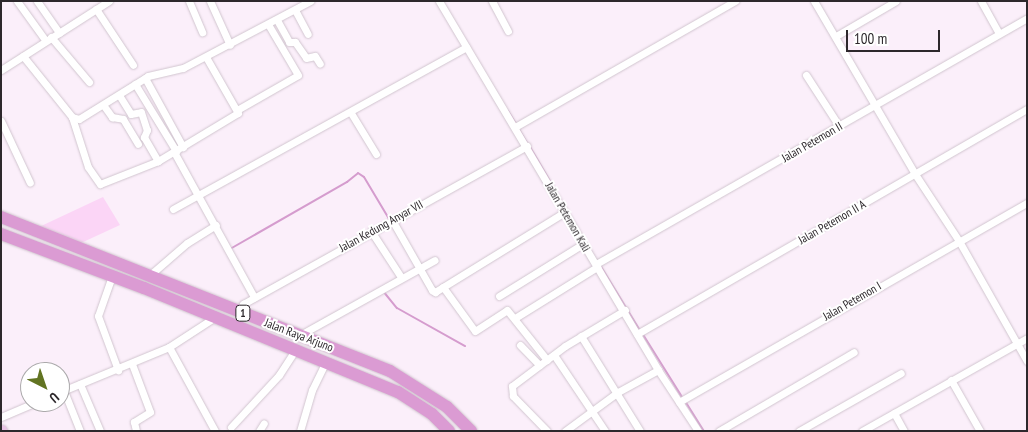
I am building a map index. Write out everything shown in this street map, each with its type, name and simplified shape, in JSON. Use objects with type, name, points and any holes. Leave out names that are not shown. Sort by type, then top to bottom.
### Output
[{"type":"highway","name":"Jalan Raya Arjuno","points":[[1,218],[390,371],[420,387],[448,407],[471,431]]},
{"type":"highway","name":"Jalan Raya Arjuno","points":[[1,234],[150,290],[398,392],[432,414],[449,431]]},
{"type":"highway","points":[[133,284],[140,282],[150,275]]},
{"type":"highway","points":[[150,275],[148,282],[150,290]]},
{"type":"street","points":[[17,1],[48,39],[89,82]]},
{"type":"street","points":[[37,1],[59,33]]},
{"type":"street","points":[[1,70],[109,1]]},
{"type":"street","points":[[189,1],[202,32]]},
{"type":"street","points":[[210,1],[230,45]]},
{"type":"street","points":[[72,117],[83,118],[145,78],[183,68],[230,45],[310,1]]},
{"type":"street","name":"Jalan Petemon Kali","points":[[439,1],[517,126],[583,244],[598,264],[640,333],[658,370],[683,400],[698,431]]},
{"type":"street","points":[[492,1],[508,31]]},
{"type":"street","points":[[517,126],[722,4],[735,1]]},
{"type":"street","points":[[814,1],[915,174],[959,241],[1027,361]]},
{"type":"street","points":[[836,36],[896,1]]},
{"type":"street","points":[[981,1],[999,33]]},
{"type":"street","points":[[96,9],[132,65]]},
{"type":"street","points":[[296,10],[308,34]]},
{"type":"street","name":"Jalan Petemon II","points":[[514,318],[598,264],[1027,18]]},
{"type":"street","points":[[276,20],[289,42],[296,42],[306,58],[315,56],[320,64]]},
{"type":"street","points":[[23,56],[72,117],[82,152],[96,182],[104,184],[158,161],[178,150],[237,114],[237,110],[298,75],[268,24]]},
{"type":"street","points":[[173,209],[351,113],[466,47]]},
{"type":"street","points":[[206,57],[237,110]]},
{"type":"street","points":[[806,75],[839,126]]},
{"type":"street","points":[[145,78],[199,194],[254,297]]},
{"type":"street","points":[[135,84],[178,150]]},
{"type":"street","points":[[119,95],[131,114],[141,112],[147,130],[144,137],[158,161]]},
{"type":"street","points":[[104,106],[112,117],[123,119],[138,144]]},
{"type":"street","name":"Jalan Petemon II A","points":[[640,333],[1027,109]]},
{"type":"street","points":[[351,113],[376,154]]},
{"type":"street","points":[[1,121],[30,184]]},
{"type":"street","name":"Jalan Kedung Anyar VII","points":[[238,311],[254,297],[527,146]]},
{"type":"street","name":"Jalan Petemon I","points":[[683,400],[1027,203]]},
{"type":"street","points":[[391,220],[433,292],[565,212]]},
{"type":"street","points":[[150,275],[216,225]]},
{"type":"street","points":[[371,231],[401,278]]},
{"type":"street","points":[[499,296],[583,244]]},
{"type":"street","points":[[300,335],[435,260]]},
{"type":"street","points":[[112,276],[98,316],[118,370]]},
{"type":"street","points":[[442,287],[474,331],[507,310],[547,360]]},
{"type":"street","points":[[546,431],[510,390],[515,382],[581,336],[625,310]]},
{"type":"street","points":[[70,388],[118,370],[169,347],[216,317]]},
{"type":"street","points":[[581,336],[618,392],[640,431]]},
{"type":"street","points":[[862,431],[1027,338]]},
{"type":"street","points":[[520,345],[539,365]]},
{"type":"street","points":[[169,347],[215,431]]},
{"type":"street","points":[[231,427],[279,375],[296,349]]},
{"type":"street","points":[[719,431],[854,352]]},
{"type":"street","points":[[554,355],[605,431]]},
{"type":"street","points":[[300,431],[312,390],[326,361]]},
{"type":"street","points":[[132,364],[150,412],[134,422],[136,431]]},
{"type":"street","points":[[565,431],[618,392],[658,370]]},
{"type":"street","points":[[799,431],[902,373]]},
{"type":"street","points":[[951,380],[980,431]]},
{"type":"street","points":[[80,384],[100,431]]},
{"type":"street","points":[[1,417],[20,409]]},
{"type":"street","points":[[70,409],[80,431]]},
{"type":"street","points":[[894,413],[904,431]]},
{"type":"street","points":[[259,431],[264,422]]},
{"type":"shaded area","points":[[103,197],[120,225],[81,243],[39,227]]},
{"type":"waterway","points":[[508,111],[516,124]]},
{"type":"waterway","points":[[518,128],[527,143]]},
{"type":"waterway","points":[[530,147],[567,210]]},
{"type":"waterway","points":[[230,249],[347,182],[358,173],[364,177],[389,219]]},
{"type":"waterway","points":[[600,265],[639,329]]},
{"type":"waterway","points":[[383,291],[397,308],[465,346]]},
{"type":"waterway","points":[[642,333],[682,397]]},
{"type":"waterway","points":[[685,401],[704,431]]}]
